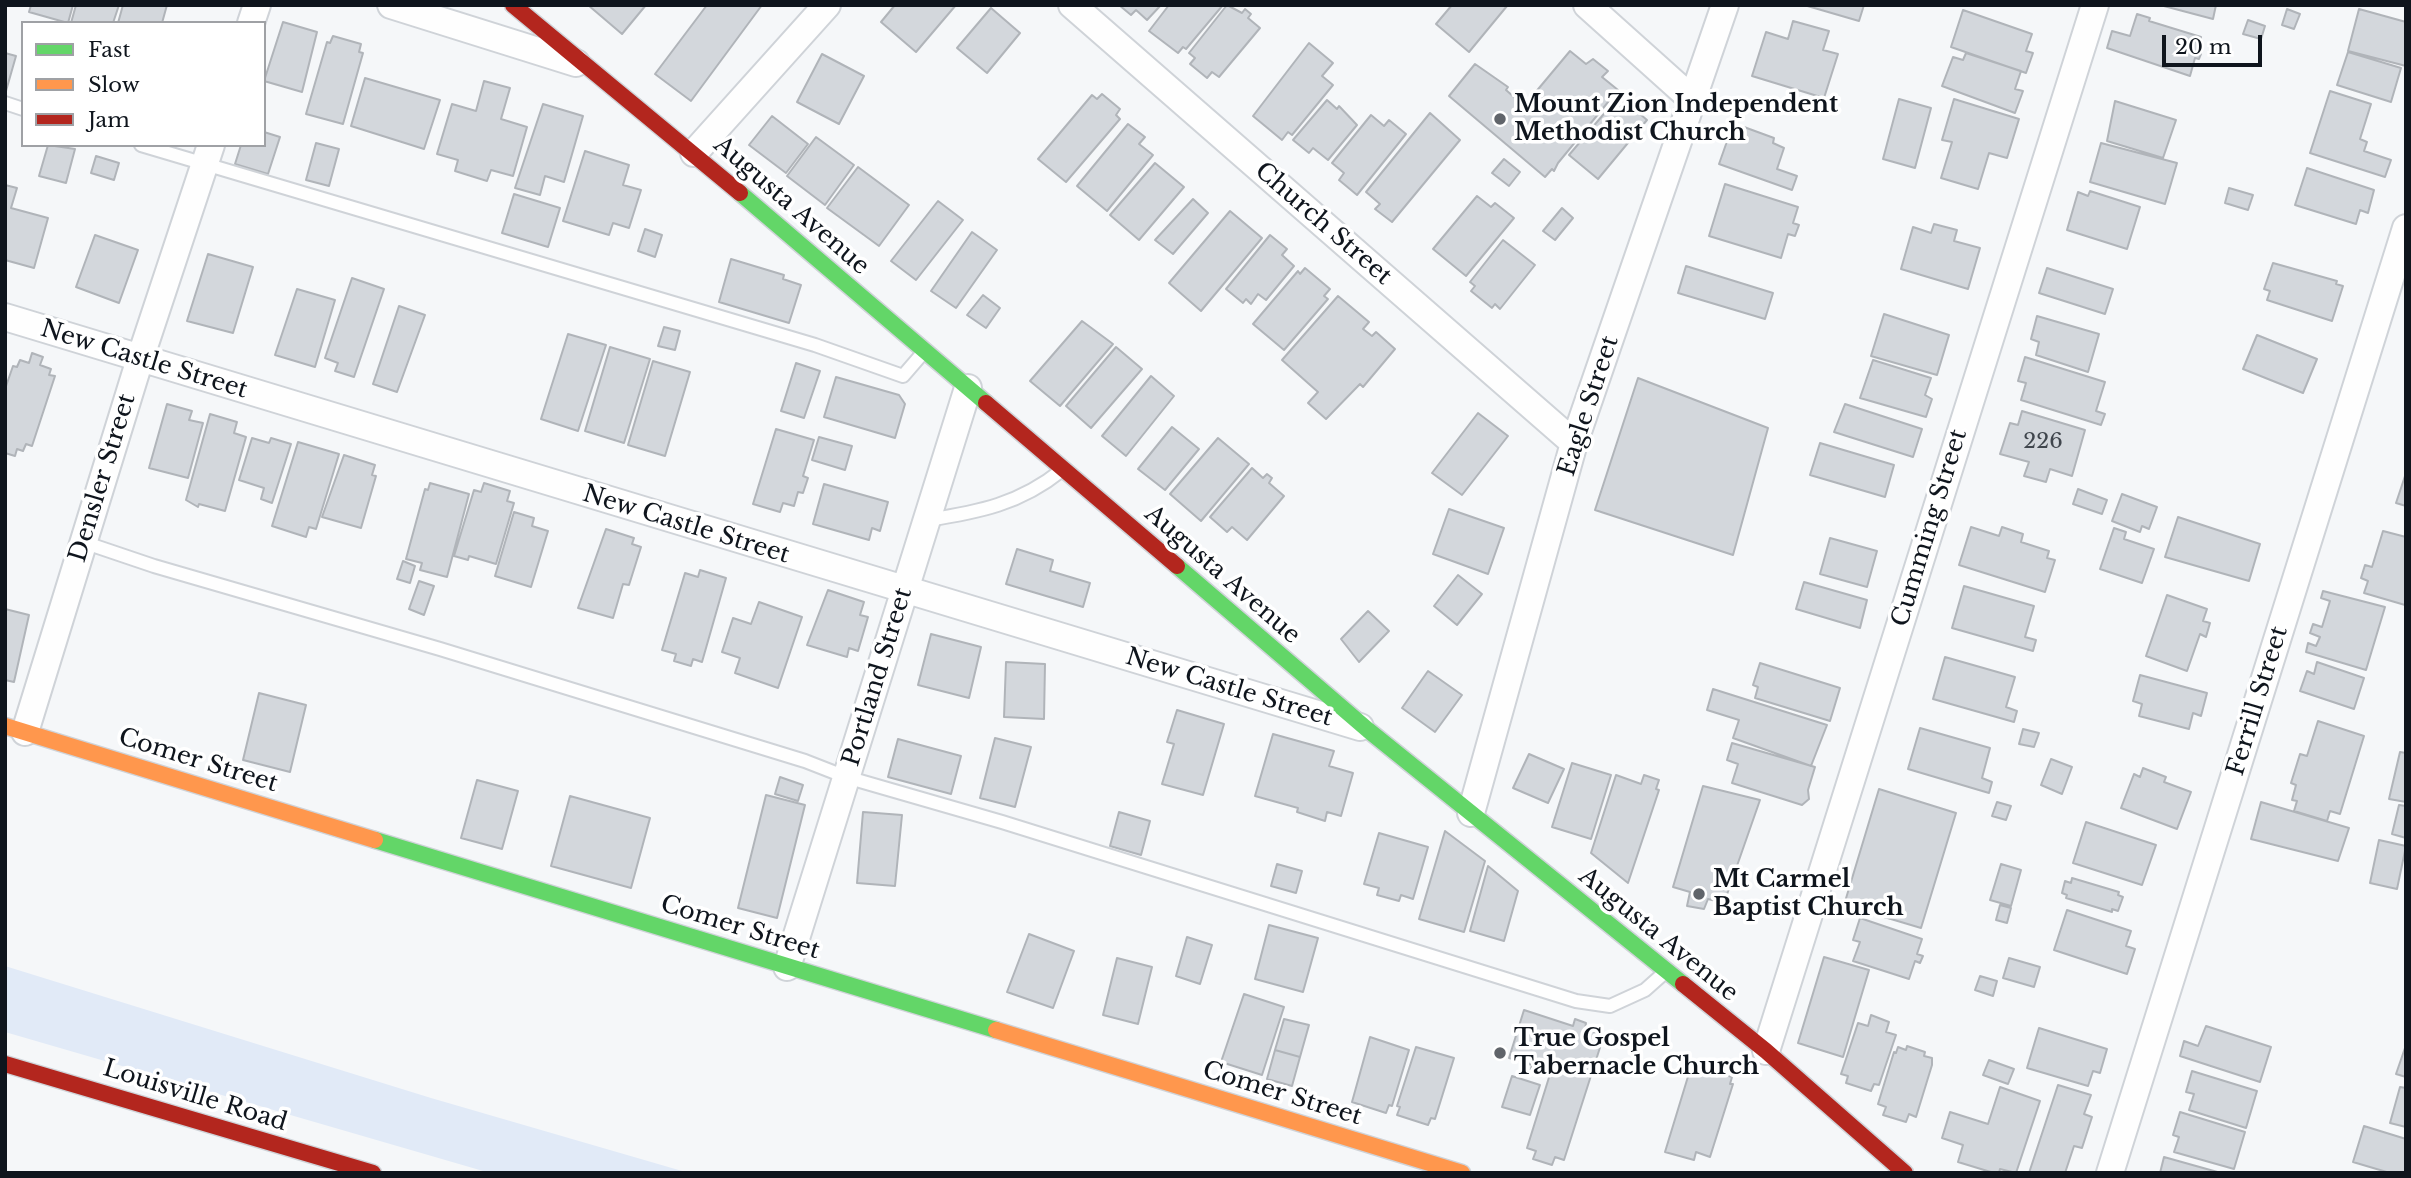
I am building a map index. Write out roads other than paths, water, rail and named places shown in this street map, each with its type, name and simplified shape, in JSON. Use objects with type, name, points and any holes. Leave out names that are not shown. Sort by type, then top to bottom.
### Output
[{"type":"main road","name":"Augusta Avenue","points":[[513,5],[584,66],[694,153],[1368,730],[1766,1051],[1905,1173]]},
{"type":"main road","name":"Comer Street","points":[[15,729],[1462,1173]]},
{"type":"main road","name":"Louisville Road","points":[[5,1064],[373,1173]]},
{"type":"street","points":[[391,5],[584,66]]},
{"type":"street","points":[[694,153],[827,5]]},
{"type":"street","name":"Church Street","points":[[1072,5],[1574,443]]},
{"type":"street","points":[[1587,5],[1695,101]]},
{"type":"street","name":"Eagle Street","points":[[1471,813],[1574,443],[1695,101],[1725,5]]},
{"type":"street","name":"Cumming Street","points":[[1766,1051],[2095,5]]},
{"type":"street","name":"Densler Street","points":[[15,729],[83,542],[208,155]]},
{"type":"street","name":"Ferrill Street","points":[[2110,1173],[2406,228]]},
{"type":"street","name":"New Castle Street","points":[[5,317],[1368,730]]},
{"type":"street","name":"Portland Street","points":[[788,967],[968,388]]},
{"type":"lane","points":[[154,147],[208,155],[815,345],[903,376],[925,351]]},
{"type":"lane","points":[[927,520],[989,510],[1046,483],[1063,469]]},
{"type":"lane","points":[[83,542],[154,566],[440,649],[753,745],[846,777],[1002,822],[1576,1001],[1610,1006],[1645,990],[1667,971]]},
{"type":"place","name":"Mount Zion Independent Methodist Church","points":[[1500,119]]},
{"type":"place","name":"Mt Carmel Baptist Church","points":[[1699,894]]},
{"type":"place","name":"True Gospel Tabernacle Church","points":[[1500,1053]]}]
